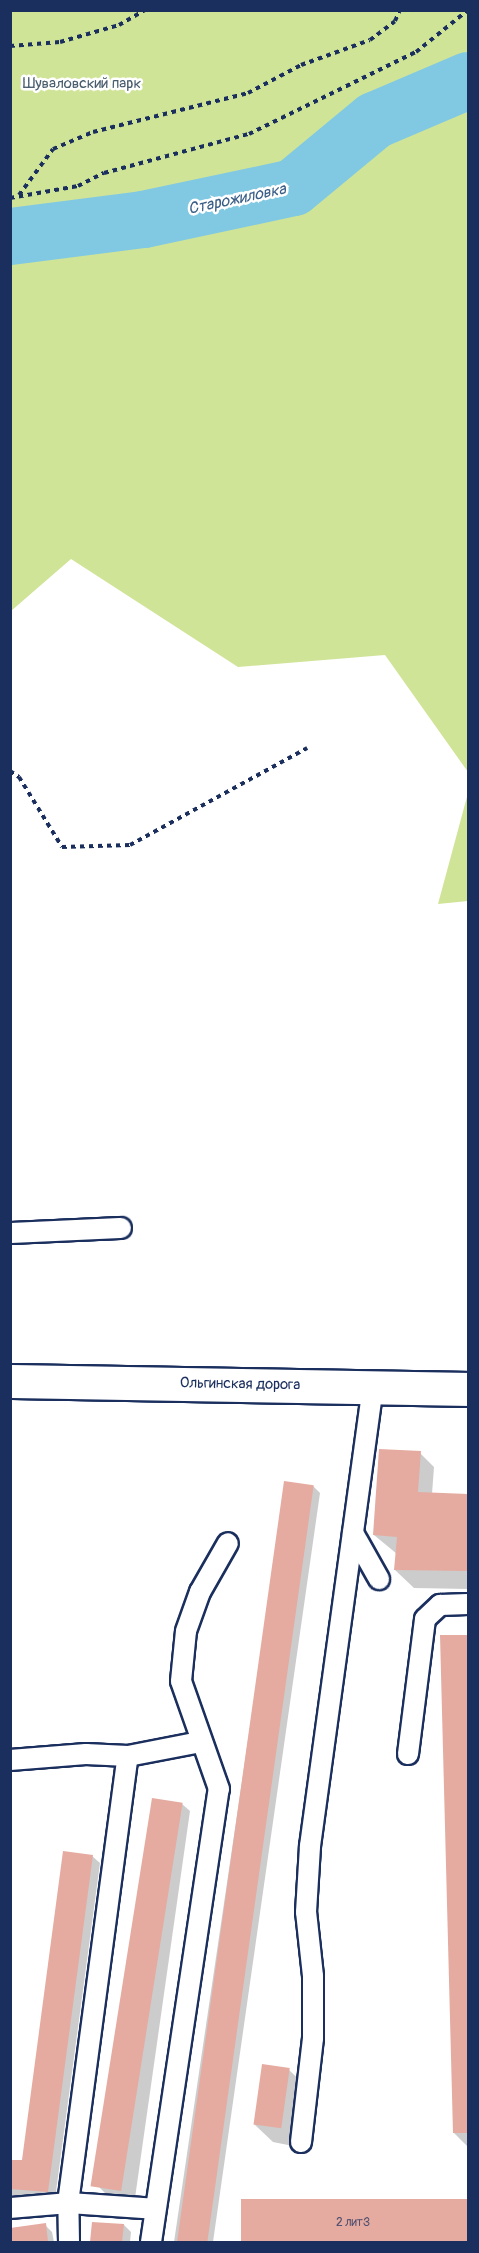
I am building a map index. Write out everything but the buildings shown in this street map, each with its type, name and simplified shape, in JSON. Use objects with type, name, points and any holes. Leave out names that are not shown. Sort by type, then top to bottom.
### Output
[{"type":"street","name":"Ольгинская дорога","points":[[10,1381],[468,1389]]},
{"type":"lane","points":[[10,1233],[121,1228]]},
{"type":"lane","points":[[301,2142],[313,2038],[313,1976],[306,1912],[310,1846],[373,1386]]},
{"type":"lane","points":[[353,1533],[379,1579]]},
{"type":"lane","points":[[151,2242],[219,1789],[200,1742],[181,1681],[186,1631],[200,1592],[228,1543]]},
{"type":"lane","points":[[408,1754],[425,1620],[440,1605],[468,1604]]},
{"type":"lane","points":[[10,1760],[86,1754],[128,1756],[200,1742]]},
{"type":"lane","points":[[69,2242],[69,2203],[128,1756]]},
{"type":"lane","points":[[10,2208],[69,2203],[156,2209]]},
{"type":"path","points":[[10,46],[60,42],[119,25],[145,10]]},
{"type":"path","points":[[18,196],[53,149],[93,132],[249,93],[300,64],[370,40],[395,21],[400,10]]},
{"type":"path","points":[[10,198],[78,186],[104,173],[249,134],[416,52],[468,10]]},
{"type":"path","points":[[10,771],[19,777],[62,848],[130,845],[307,748]]},
{"type":"green space","name":"Шуваловский парк","points":[[11,10],[468,11],[468,772],[385,655],[238,667],[71,559],[11,611]]},
{"type":"green space","points":[[468,793],[468,901],[438,904]]},
{"type":"waterway","name":"Старожиловка","points":[[10,236],[143,219],[293,187],[374,120],[468,80]]}]
